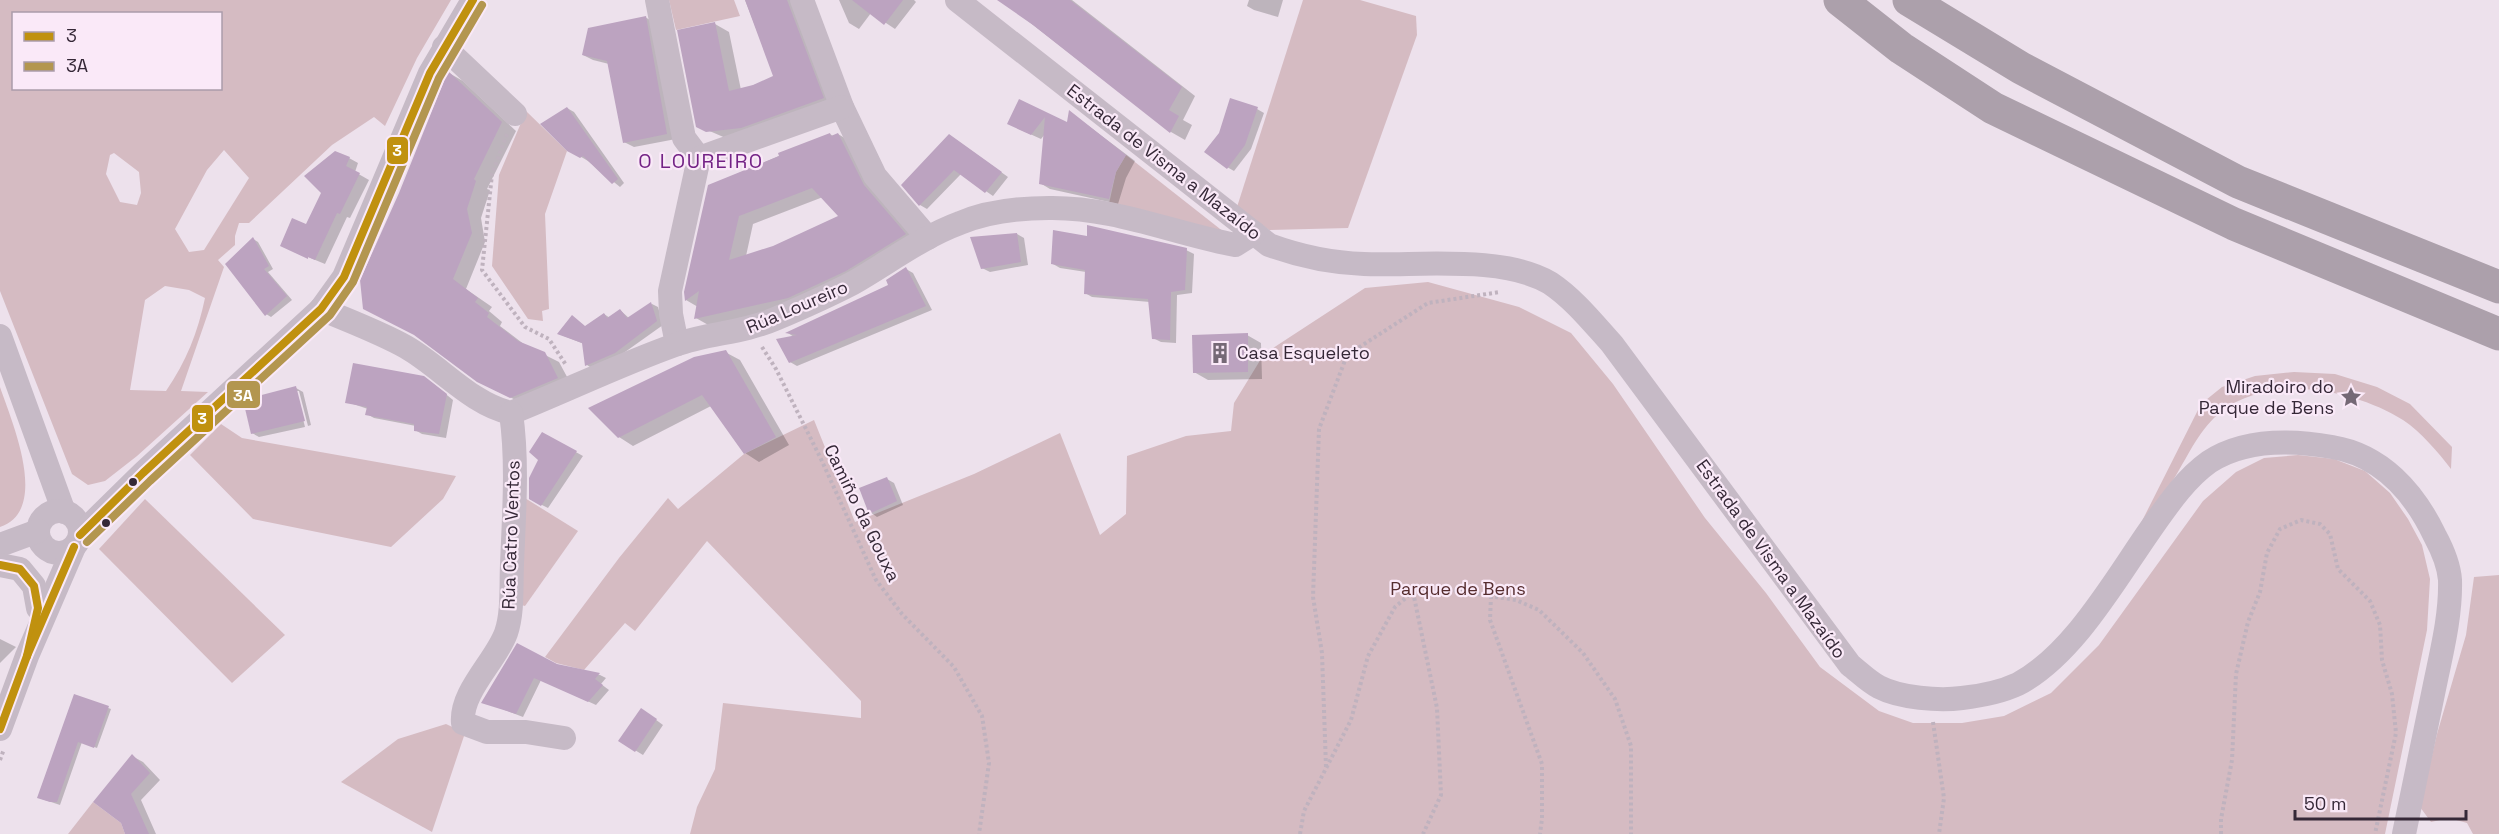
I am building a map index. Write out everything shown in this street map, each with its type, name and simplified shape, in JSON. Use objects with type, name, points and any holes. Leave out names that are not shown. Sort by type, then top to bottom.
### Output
[{"type":"highway","points":[[1839,0],[1901,48],[1993,108],[2234,224],[2499,334]]},
{"type":"highway","points":[[1909,0],[2021,68],[2238,182],[2499,287]]},
{"type":"street","points":[[0,556],[20,556],[143,474],[321,309],[344,277],[430,74],[473,0]]},
{"type":"street","points":[[657,0],[684,138],[699,158],[670,291],[671,314],[677,344]]},
{"type":"street","points":[[802,0],[842,107],[875,176],[928,238]]},
{"type":"street","name":"Estrada de Visma a Mazaído","points":[[957,0],[1269,245],[1326,259],[1362,264],[1469,265],[1513,270],[1550,284],[1578,306],[1612,344],[1850,665],[1880,688],[1923,698],[1944,700],[1980,696],[2016,685],[2045,666],[2072,640],[2184,485],[2209,462],[2261,443],[2310,443],[2342,448],[2373,461],[2400,481],[2431,527],[2442,550],[2450,577],[2450,606],[2404,834]]},
{"type":"street","points":[[444,47],[515,114]]},
{"type":"street","points":[[699,158],[842,107]]},
{"type":"street","name":"Rúa Loureiro","points":[[511,413],[677,344],[750,329],[852,284],[928,238],[961,222],[1008,212],[1049,208],[1094,211],[1134,218],[1235,245],[1254,233]]},
{"type":"street","points":[[321,309],[406,347],[474,396],[498,410],[511,413]]},
{"type":"street","points":[[0,336],[45,466],[58,532],[27,656],[0,729]]},
{"type":"street","name":"Rúa Catro Ventos","points":[[511,413],[515,487],[511,599],[506,633],[483,670],[462,713],[463,723],[487,732],[526,732],[564,738]]},
{"type":"street","points":[[0,545],[58,532]]},
{"type":"street","points":[[27,656],[58,532]]},
{"type":"street","points":[[0,565],[20,569],[34,586],[38,608]]},
{"type":"path","points":[[515,114],[492,174],[482,270],[525,327],[549,339],[567,367]]},
{"type":"path","points":[[1326,767],[1322,653],[1313,597],[1319,429],[1347,356],[1428,303],[1505,291],[1513,270]]},
{"type":"path","name":"Camiño da Gouxa","points":[[750,329],[776,369],[821,459],[876,580],[903,614],[954,667],[982,716],[989,763],[979,834]]},
{"type":"path","points":[[2221,834],[2221,819],[2232,760],[2236,674],[2248,622],[2260,592],[2267,553],[2280,529],[2301,520],[2320,525],[2330,534],[2338,569],[2370,601],[2380,626],[2382,660],[2391,694],[2396,733],[2375,834]]},
{"type":"path","points":[[1300,834],[1304,811],[1351,720],[1368,656],[1395,607],[1413,592],[1451,590],[1516,600],[1539,610],[1583,653],[1615,699],[1631,746],[1630,834]]},
{"type":"path","points":[[1413,592],[1437,708],[1441,795],[1424,834]]},
{"type":"path","points":[[1491,596],[1490,620],[1542,764],[1540,834]]},
{"type":"path","points":[[1923,698],[1933,723],[1944,798],[1939,834]]},
{"type":"green space","points":[[0,0],[451,0],[417,58],[385,126],[374,117],[332,145],[249,223],[239,223],[235,245],[218,260],[224,267],[181,391],[208,392],[137,456],[105,481],[88,485],[72,474],[0,291]],"holes":[[[224,150],[249,178],[204,250],[189,252],[175,229],[207,170]],[[114,153],[139,172],[141,193],[137,205],[120,202],[106,174],[110,155]],[[165,286],[189,290],[205,298],[199,323],[180,369],[166,391],[130,390],[145,300]]]},
{"type":"green space","points":[[669,0],[734,0],[740,16],[676,30]]},
{"type":"green space","points":[[1303,0],[1360,0],[1416,16],[1417,35],[1348,228],[1269,230],[1237,207]]},
{"type":"green space","points":[[526,111],[567,151],[545,214],[549,309],[542,311],[543,321],[528,319],[492,266],[499,175]]},
{"type":"green space","points":[[1126,155],[1229,236],[1108,208],[1116,172]]},
{"type":"green space","name":"Parque de Bens","points":[[1428,282],[1519,307],[1571,333],[1613,384],[1705,518],[1766,593],[1820,667],[1879,711],[1913,723],[1962,723],[2004,716],[2051,693],[2099,645],[2203,501],[2236,472],[2264,458],[2298,455],[2334,459],[2365,471],[2390,493],[2408,519],[2422,545],[2430,579],[2427,630],[2385,834],[690,834],[697,807],[715,769],[723,703],[861,718],[861,701],[707,541],[635,631],[625,623],[584,670],[556,663],[545,657],[619,558],[668,498],[678,509],[744,454],[814,420],[855,522],[974,474],[1060,433],[1100,535],[1126,514],[1127,456],[1186,436],[1231,431],[1234,403],[1264,354],[1365,288]]},
{"type":"green space","points":[[2294,372],[2335,374],[2377,387],[2410,404],[2452,447],[2451,469],[2416,430],[2383,409],[2338,394],[2313,390],[2288,389],[2264,392],[2242,399],[2222,411],[2207,425],[2171,483],[2140,525],[2201,404],[2222,387],[2255,376]]},
{"type":"green space","points":[[0,387],[18,441],[25,484],[23,503],[15,517],[0,527]]},
{"type":"green space","points":[[221,424],[242,438],[456,476],[443,499],[391,547],[253,519],[190,455]]},
{"type":"green space","points":[[520,495],[578,531],[525,606],[514,603]]},
{"type":"green space","points":[[145,499],[285,635],[232,683],[99,549]]},
{"type":"green space","points":[[2499,575],[2499,834],[2473,834],[2467,823],[2449,818],[2431,822],[2420,807],[2437,734],[2466,635],[2474,577]]},
{"type":"green space","points":[[446,724],[465,733],[432,832],[341,782],[398,739]]},
{"type":"green space","points":[[93,802],[121,823],[125,834],[68,834]]},
{"type":"building","points":[[745,0],[787,0],[824,98],[741,128],[706,132],[696,127],[677,30],[715,22],[729,91],[753,85],[773,76]]},
{"type":"building","points":[[852,0],[903,0],[884,25]]},
{"type":"building","points":[[997,0],[1070,0],[1182,87],[1169,110],[1179,116],[1170,133],[1033,25]]},
{"type":"building","points":[[646,16],[667,134],[623,143],[607,61],[582,55],[588,28]]},
{"type":"building","points":[[448,71],[502,122],[474,179],[476,181],[467,209],[472,233],[453,279],[478,298],[475,302],[489,313],[487,317],[518,341],[545,352],[558,378],[510,398],[477,382],[414,335],[363,309],[360,280],[399,193]]},
{"type":"building","points":[[1230,98],[1258,107],[1245,145],[1227,169],[1204,152],[1219,133]]},
{"type":"building","points":[[1019,99],[1067,122],[1069,110],[1126,155],[1116,172],[1109,199],[1039,184],[1045,117],[1031,135],[1007,124]]},
{"type":"building","points":[[567,107],[618,179],[612,184],[583,156],[580,158],[567,151],[540,124]]},
{"type":"building","points":[[830,133],[831,136],[838,133],[864,185],[906,234],[846,271],[788,298],[694,319],[699,291],[685,301],[684,292],[708,185],[779,156],[778,153]],"holes":[[[812,188],[838,216],[773,246],[729,260],[739,216]]]},
{"type":"building","points":[[949,134],[1002,172],[985,193],[954,170],[919,206],[901,185]]},
{"type":"building","points":[[335,151],[350,157],[346,166],[360,173],[340,214],[337,213],[315,260],[308,257],[308,259],[280,246],[292,218],[306,224],[321,193],[304,176]]},
{"type":"building","points":[[1087,225],[1187,248],[1185,290],[1171,292],[1170,340],[1152,339],[1148,299],[1084,294],[1085,270],[1051,264],[1053,230],[1087,236]]},
{"type":"building","points":[[1017,233],[1021,262],[981,269],[970,237]]},
{"type":"building","points":[[253,237],[269,266],[264,269],[287,296],[265,316],[225,264]]},
{"type":"building","points":[[906,267],[926,306],[789,363],[776,339],[797,335],[785,333],[888,285],[886,280]]},
{"type":"building","points":[[651,302],[657,321],[615,353],[585,366],[582,343],[557,334],[572,315],[585,326],[604,313],[607,318],[620,309],[627,318]]},
{"type":"building","name":"Casa Esqueleto","points":[[1248,333],[1248,372],[1193,373],[1192,335]]},
{"type":"building","points":[[726,350],[776,437],[744,454],[702,395],[618,438],[588,408],[694,357]]},
{"type":"building","points":[[353,363],[424,376],[447,394],[439,434],[414,431],[414,424],[365,415],[367,407],[345,403]]},
{"type":"building","points":[[296,386],[305,421],[251,434],[243,400]]},
{"type":"building","points":[[542,432],[577,451],[541,506],[529,499],[529,478],[538,460],[529,452]]},
{"type":"building","points":[[887,477],[897,501],[869,514],[859,488]]},
{"type":"building","points":[[517,643],[557,664],[600,673],[595,679],[603,685],[588,702],[534,678],[516,714],[481,703]]},
{"type":"building","points":[[74,694],[109,706],[94,748],[78,742],[57,802],[50,802],[37,798]]},
{"type":"building","points":[[641,708],[657,719],[635,752],[618,741]]},
{"type":"building","points":[[132,754],[150,773],[131,794],[149,834],[125,834],[121,823],[93,802]]},
{"type":"transit line","name":"3","points":[[80,535],[143,473],[321,309],[344,277],[430,73],[473,0]]},
{"type":"transit line","name":"3A","points":[[87,542],[330,315],[353,282],[439,78],[482,5]]},
{"type":"transit line","name":"3","points":[[0,729],[27,656],[74,547]]},
{"type":"transit line","name":"3","points":[[0,565],[20,569],[34,586],[38,608],[27,656]]},
{"type":"place","name":"Casa Esqueleto","points":[[1220,353]]},
{"type":"place","name":"Miradoiro do Parque de Bens","points":[[2351,397]]},
{"type":"district","name":"O LOUREIRO","points":[[701,161]]}]
